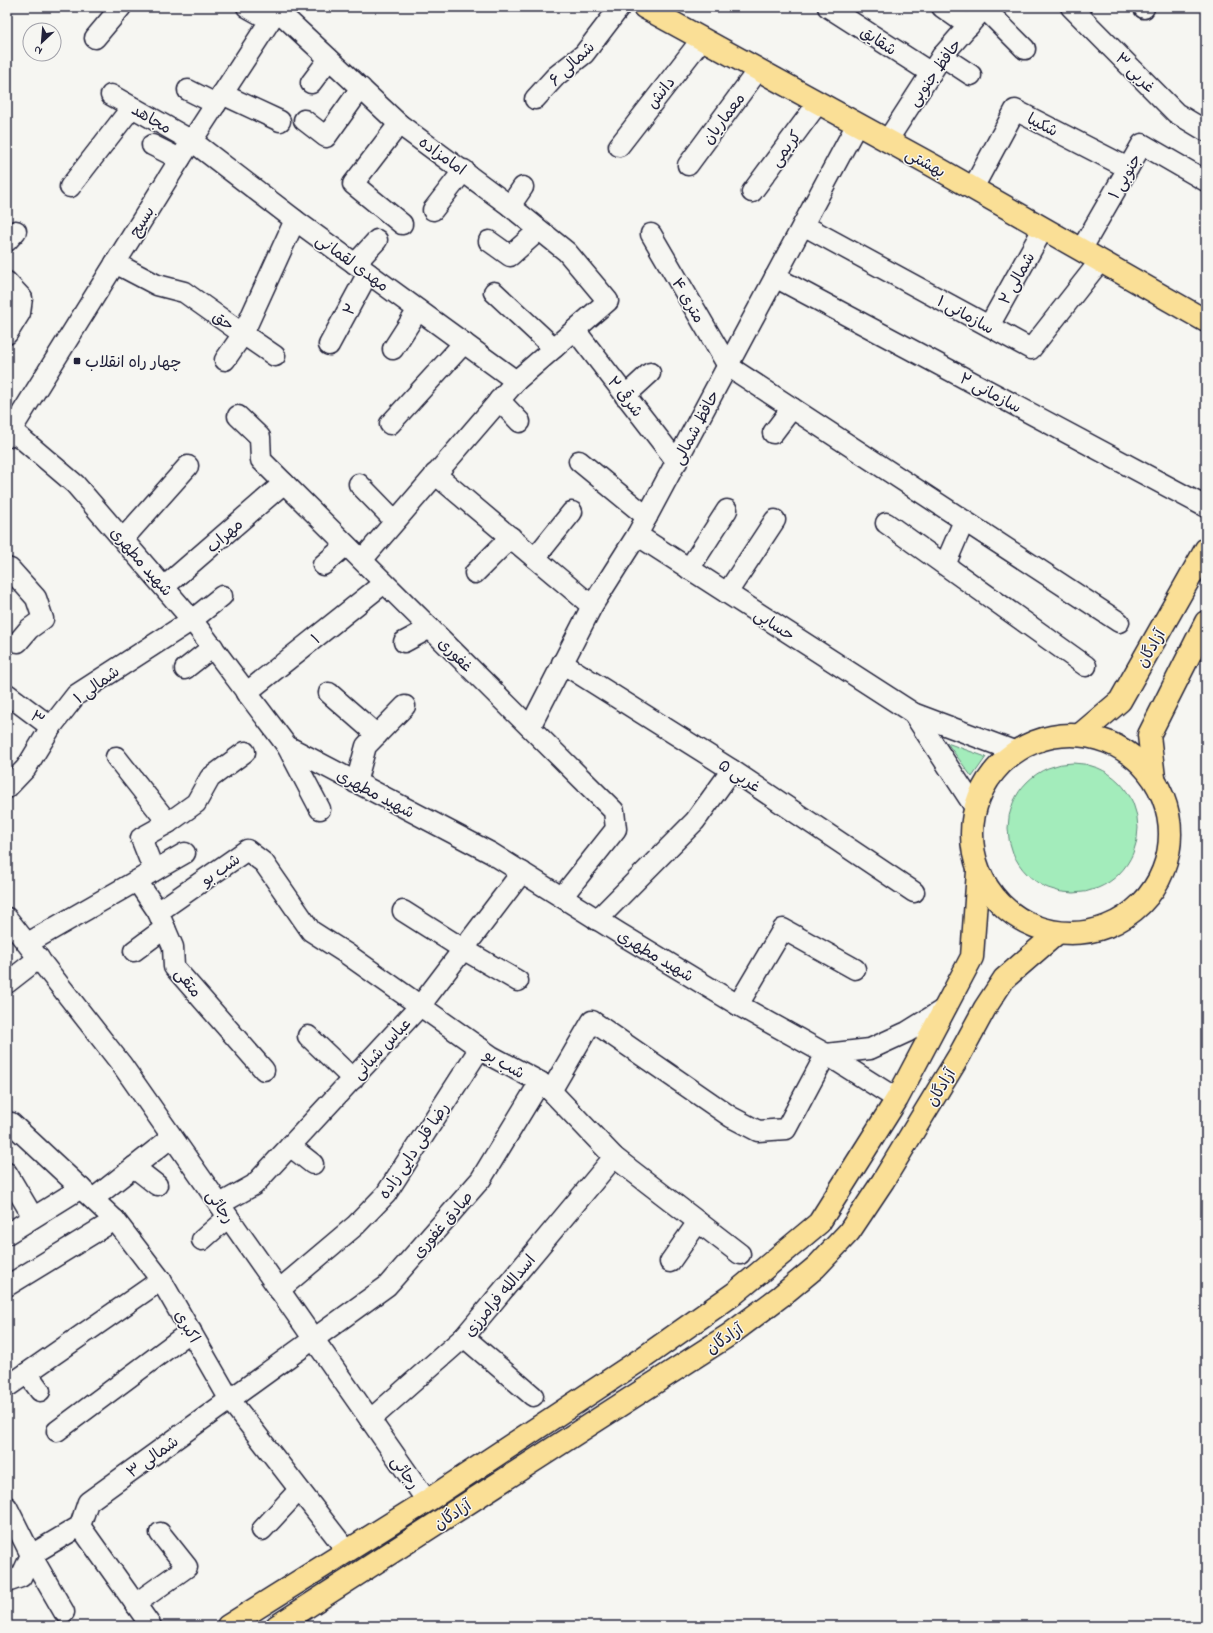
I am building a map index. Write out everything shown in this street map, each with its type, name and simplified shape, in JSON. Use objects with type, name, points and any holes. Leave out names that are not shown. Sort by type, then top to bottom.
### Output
[{"type":"main road","name":"بهشتی","points":[[644,7],[973,188],[1206,321]]},
{"type":"main road","name":"آزادگان","points":[[1081,734],[1120,701],[1206,549]]},
{"type":"main road","points":[[1154,778],[1134,757],[1128,753],[1109,742],[1081,734],[1058,734],[1035,740],[1014,751],[990,775],[974,806],[970,838],[978,871],[996,901],[1024,922],[1057,933],[1090,932],[1120,921],[1146,900],[1163,872],[1171,841],[1168,808],[1154,778],[1149,735],[1206,622]]},
{"type":"main road","points":[[228,1626],[347,1551],[656,1350],[735,1293],[819,1222],[897,1099],[972,957],[978,871]]},
{"type":"main road","name":"آزادگان","points":[[277,1626],[730,1336],[782,1296],[816,1267],[849,1232],[883,1181],[959,1056],[984,1008],[1004,980],[1057,933]]},
{"type":"main road","points":[[426,1500],[441,1521]]},
{"type":"street","points":[[95,38],[121,7]]},
{"type":"street","name":"امامزاده","points":[[247,7],[275,12],[361,88],[398,124],[464,170],[567,252],[608,300],[575,330]]},
{"type":"street","name":"شمالی ۶","points":[[535,99],[556,76],[584,54],[620,7]]},
{"type":"street","name":"شقایق","points":[[828,7],[931,73]]},
{"type":"street","points":[[942,7],[968,26]]},
{"type":"street","points":[[985,7],[1025,49]]},
{"type":"street","name":"حافظ جنوبی","points":[[887,141],[942,56],[985,7]]},
{"type":"street","name":"۳ غربی","points":[[1071,7],[1176,113],[1206,131]]},
{"type":"street","name":"بسیج","points":[[8,431],[275,12]]},
{"type":"street","name":"دانش","points":[[619,146],[702,39]]},
{"type":"street","points":[[942,56],[971,76]]},
{"type":"street","points":[[310,83],[329,59]]},
{"type":"street","name":"معماریان","points":[[688,165],[758,70]]},
{"type":"street","points":[[304,120],[326,137],[361,88]]},
{"type":"street","points":[[188,90],[219,99],[280,121]]},
{"type":"street","name":"مجاهد","points":[[111,95],[192,141]]},
{"type":"street","name":"کریمی","points":[[752,192],[818,103]]},
{"type":"street","points":[[70,187],[132,107]]},
{"type":"street","name":"شکیبا","points":[[973,188],[1015,110],[1128,168]]},
{"type":"street","points":[[398,124],[353,184],[402,224]]},
{"type":"street","name":"حافظ شمالی","points":[[530,727],[592,606],[647,517],[857,124]]},
{"type":"street","name":"مهدی لقمانی","points":[[192,141],[295,220],[516,381]]},
{"type":"street","name":"۱ جنوبی","points":[[1081,250],[1142,144],[1206,180]]},
{"type":"street","points":[[152,145],[180,159]]},
{"type":"street","points":[[432,210],[464,170]]},
{"type":"street","points":[[510,206],[523,187]]},
{"type":"street","name":"حق","points":[[115,263],[157,285],[184,292],[244,334],[295,220]]},
{"type":"street","name":"سازمانی ۱","points":[[803,225],[1031,349],[1100,261]]},
{"type":"street","name":"شمالی ۲","points":[[989,326],[1043,229]]},
{"type":"street","points":[[489,241],[510,256],[540,230]]},
{"type":"street","name":"۴ متری","points":[[651,234],[728,366]]},
{"type":"street","name":"۲","points":[[329,345],[362,269],[377,240]]},
{"type":"street","name":"سازمانی ۲","points":[[775,277],[1206,507]]},
{"type":"street","points":[[7,282],[22,298],[20,313],[7,334]]},
{"type":"street","points":[[494,292],[554,348]]},
{"type":"street","points":[[393,350],[418,310]]},
{"type":"street","points":[[362,560],[516,381],[575,330]]},
{"type":"street","name":"۲ شرقی","points":[[575,330],[677,462]]},
{"type":"street","points":[[225,360],[244,334],[276,356]]},
{"type":"street","points":[[390,424],[464,343]]},
{"type":"street","points":[[728,366],[1119,622]]},
{"type":"street","points":[[626,396],[650,373]]},
{"type":"street","points":[[499,400],[520,422]]},
{"type":"street","points":[[773,433],[792,408]]},
{"type":"street","name":"غفوری","points":[[238,416],[260,437],[261,460],[614,810],[616,829],[562,897]]},
{"type":"street","name":"شهید مطهری","points":[[8,431],[75,484],[192,620],[286,746],[491,853],[597,920],[738,1005],[826,1054],[897,1099]]},
{"type":"street","points":[[579,460],[647,517]]},
{"type":"street","points":[[123,539],[188,466]]},
{"type":"street","points":[[435,474],[592,606]]},
{"type":"street","name":"مهراب","points":[[164,588],[284,483]]},
{"type":"street","points":[[358,484],[395,521]]},
{"type":"street","points":[[689,569],[727,510]]},
{"type":"street","points":[[535,558],[572,512]]},
{"type":"street","points":[[727,593],[775,520]]},
{"type":"street","points":[[945,566],[964,521]]},
{"type":"street","points":[[886,523],[1086,666]]},
{"type":"street","name":"حسابی","points":[[637,535],[913,713],[1014,751]]},
{"type":"street","points":[[475,573],[510,538]]},
{"type":"street","points":[[323,565],[346,545]]},
{"type":"street","points":[[7,568],[10,569],[36,598],[43,619],[29,629],[18,642]]},
{"type":"street","name":"۱","points":[[246,693],[384,583]]},
{"type":"street","name":"۱ شمالی","points":[[7,788],[26,768],[51,727],[76,695],[192,620],[222,596]]},
{"type":"street","points":[[404,642],[430,628]]},
{"type":"street","points":[[185,669],[213,647]]},
{"type":"street","name":"۵ غربی","points":[[562,663],[732,770],[914,892]]},
{"type":"street","points":[[329,693],[377,735]]},
{"type":"street","name":"۳","points":[[7,694],[51,727]]},
{"type":"street","points":[[356,783],[366,746],[405,706]]},
{"type":"street","name":"حسابی","points":[[913,713],[974,806]]},
{"type":"street","points":[[286,746],[320,809]]},
{"type":"street","points":[[116,757],[168,822],[196,803],[210,778],[245,752]]},
{"type":"street","points":[[597,920],[695,821],[732,770]]},
{"type":"street","name":"متقی","points":[[168,822],[142,838],[146,876],[162,920],[174,947],[174,967],[264,1070]]},
{"type":"street","name":"شب بو","points":[[162,920],[247,850],[264,862],[312,931],[491,1056],[546,1087],[614,1157],[740,1254]]},
{"type":"street","points":[[7,983],[34,951],[146,876],[185,853]]},
{"type":"street","name":"عباس شبانی","points":[[202,1240],[224,1211],[254,1185],[290,1146],[314,1109],[353,1078],[420,1006],[522,872]]},
{"type":"street","points":[[403,910],[463,949],[518,981]]},
{"type":"street","name":"رجائی","points":[[7,918],[122,1065],[426,1500]]},
{"type":"street","points":[[134,951],[162,920]]},
{"type":"street","points":[[738,1005],[783,929],[855,969]]},
{"type":"street","points":[[546,1087],[592,1021],[731,1117],[758,1131],[786,1129],[826,1054],[870,1049],[907,1032],[944,1009]]},
{"type":"street","points":[[308,1036],[353,1078]]},
{"type":"street","name":"رضا قلی دایی زاده","points":[[279,1290],[356,1225],[386,1194],[480,1048]]},
{"type":"street","name":"صادق غفوری","points":[[314,1340],[387,1286],[481,1179],[546,1087]]},
{"type":"street","name":"اکبری","points":[[7,1125],[11,1123],[115,1220],[161,1280],[230,1400],[347,1551]]},
{"type":"street","points":[[7,1234],[33,1218],[87,1194],[134,1167],[172,1137]]},
{"type":"street","points":[[290,1146],[313,1164]]},
{"type":"street","name":"اسدالله فرامرزی","points":[[370,1420],[464,1337],[614,1157]]},
{"type":"street","points":[[134,1167],[157,1185]]},
{"type":"street","points":[[7,1173],[33,1218]]},
{"type":"street","points":[[7,1286],[115,1220]]},
{"type":"street","points":[[670,1262],[698,1222]]},
{"type":"street","points":[[7,1387],[161,1280]]},
{"type":"street","points":[[57,1431],[191,1331]]},
{"type":"street","points":[[464,1337],[533,1396]]},
{"type":"street","name":"۳ شمالی","points":[[80,1526],[88,1502],[314,1340]]},
{"type":"street","points":[[27,1373],[40,1391]]},
{"type":"street","points":[[262,1530],[299,1490]]},
{"type":"street","points":[[7,1508],[31,1555],[64,1612]]},
{"type":"street","points":[[7,1582],[21,1577],[31,1555],[80,1526],[151,1626]]},
{"type":"street","points":[[136,1604],[187,1567],[160,1533]]},
{"type":"green space","points":[[947,743],[986,757],[972,777]]},
{"type":"green space","points":[[1079,763],[1098,768],[1119,782],[1133,803],[1137,815],[1137,841],[1133,853],[1119,874],[1098,888],[1086,892],[1067,893],[1048,888],[1027,874],[1013,853],[1009,841],[1008,822],[1013,803],[1027,782],[1048,768],[1060,764]]},
{"type":"place","name":"چهار راه انقلاب","points":[[77,361]]}]
